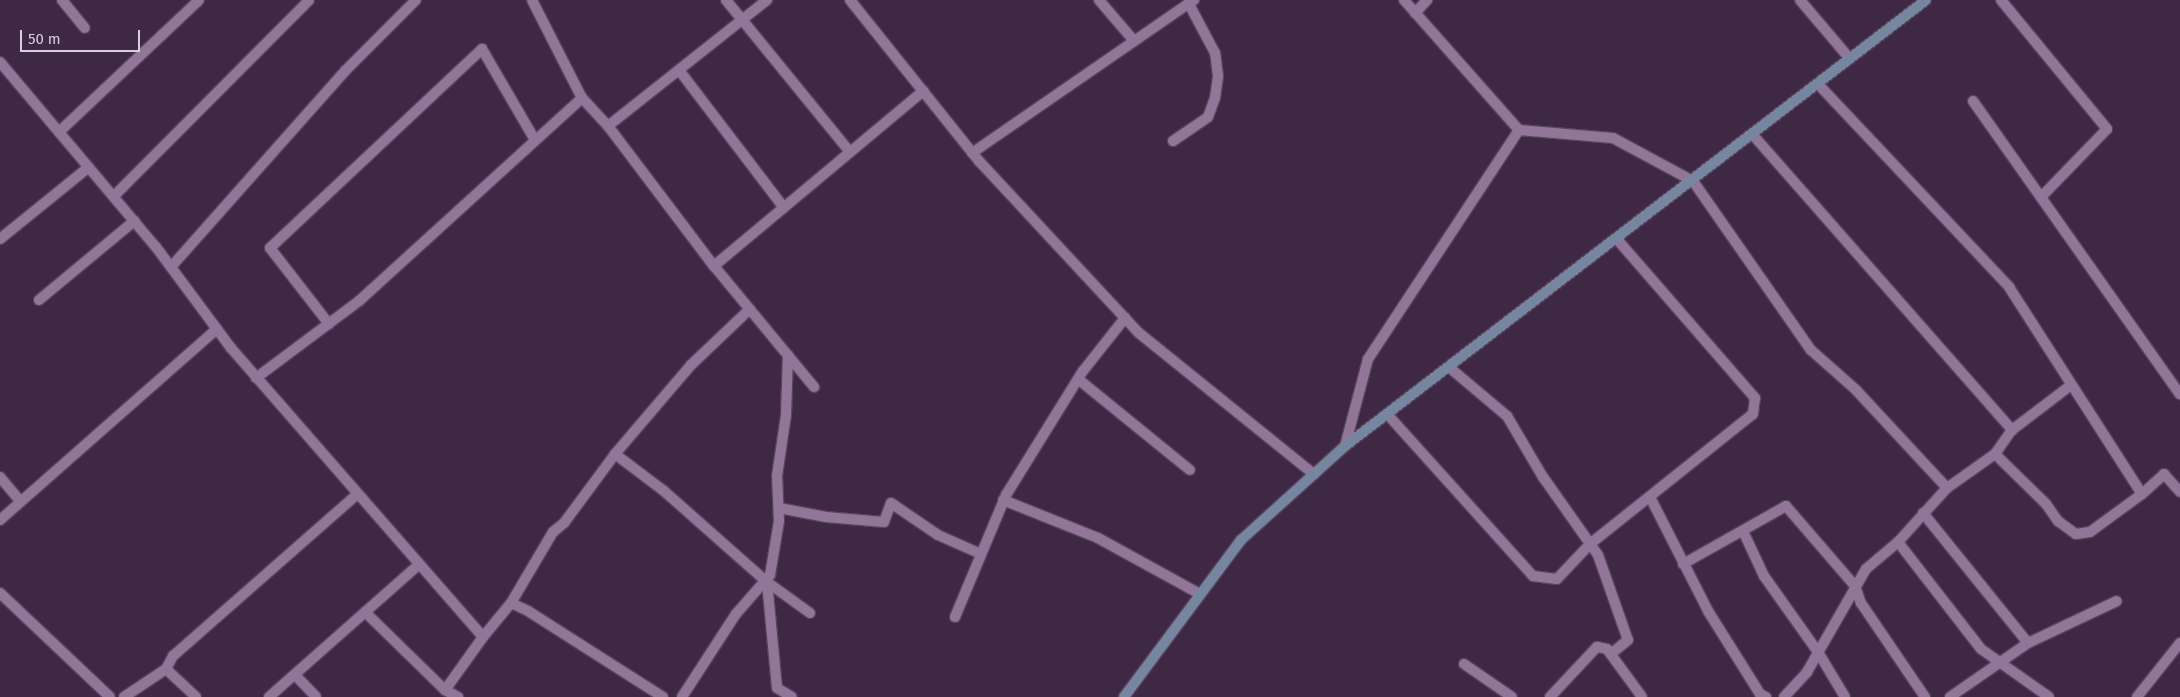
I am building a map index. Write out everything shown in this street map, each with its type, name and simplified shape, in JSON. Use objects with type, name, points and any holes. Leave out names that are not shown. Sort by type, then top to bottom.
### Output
[{"type":"street","points":[[62,0],[85,28]]},
{"type":"street","points":[[60,132],[199,0]]},
{"type":"street","points":[[114,196],[309,0]]},
{"type":"street","points":[[171,267],[345,72],[416,0]]},
{"type":"street","points":[[532,0],[582,98],[608,126],[714,266],[814,387]]},
{"type":"street","points":[[726,0],[850,152]]},
{"type":"street","points":[[608,126],[767,0]]},
{"type":"street","points":[[850,0],[972,153],[1139,333],[1314,474]]},
{"type":"street","points":[[1099,0],[1134,42]]},
{"type":"street","points":[[1404,0],[1519,130],[1612,138],[1693,181],[1811,350],[1856,390],[1948,488]]},
{"type":"street","points":[[1415,13],[1426,0]]},
{"type":"street","points":[[1800,0],[1850,59]]},
{"type":"street","points":[[1124,697],[1241,540],[1345,446],[1450,368],[1926,0]]},
{"type":"street","points":[[2001,0],[2107,129],[2041,197]]},
{"type":"street","points":[[972,153],[1192,2],[1214,53],[1218,76],[1215,98],[1208,117],[1173,141]]},
{"type":"street","points":[[329,324],[270,248],[482,49],[536,140]]},
{"type":"street","points":[[0,62],[114,196],[256,378],[356,495],[483,637]]},
{"type":"street","points":[[679,70],[784,208]]},
{"type":"street","points":[[1818,84],[2009,287],[2142,494]]},
{"type":"street","points":[[714,266],[923,91]]},
{"type":"street","points":[[256,378],[359,301],[582,98]]},
{"type":"street","points":[[1973,101],[2180,394]]},
{"type":"street","points":[[1345,446],[1368,359],[1519,130]]},
{"type":"street","points":[[1753,134],[2012,430]]},
{"type":"street","points":[[0,239],[89,167]]},
{"type":"street","points":[[39,300],[134,221]]},
{"type":"street","points":[[1388,415],[1533,576],[1557,579],[1590,544],[1753,414],[1755,398],[1617,239]]},
{"type":"street","points":[[445,690],[483,637],[511,604],[553,532],[564,523],[615,454],[691,365],[750,309]]},
{"type":"street","points":[[955,617],[1003,500],[1078,379],[1125,318]]},
{"type":"street","points":[[0,520],[217,329]]},
{"type":"street","points":[[788,355],[786,415],[777,476],[779,508],[776,546],[766,582],[777,688],[792,697]]},
{"type":"street","points":[[1450,368],[1507,416],[1543,477],[1598,555],[1628,640],[1611,654]]},
{"type":"street","points":[[1078,379],[1190,470]]},
{"type":"street","points":[[1784,697],[1807,672],[1866,569],[1898,542],[1948,488],[1995,454],[2012,430],[2071,385]]},
{"type":"street","points":[[615,454],[664,491],[766,582],[810,613]]},
{"type":"street","points":[[1995,454],[2046,504],[2058,521],[2076,534],[2090,532],[2142,494],[2164,474],[2180,492]]},
{"type":"street","points":[[0,477],[20,501]]},
{"type":"street","points":[[124,697],[166,669],[173,656],[356,495]]},
{"type":"street","points":[[1650,497],[1708,611],[1760,694],[1766,697]]},
{"type":"street","points":[[1003,500],[1098,538],[1200,594]]},
{"type":"street","points":[[779,508],[826,517],[884,522],[891,503],[938,535],[981,554]]},
{"type":"street","points":[[1683,564],[1786,506],[1855,586],[1861,603],[1925,697]]},
{"type":"street","points":[[1923,513],[2028,643]]},
{"type":"street","points":[[1743,531],[1764,576],[1818,652],[1845,697]]},
{"type":"street","points":[[1898,542],[1981,649],[2049,697]]},
{"type":"street","points":[[270,697],[418,565]]},
{"type":"street","points":[[682,697],[736,614],[766,582]]},
{"type":"street","points":[[0,593],[110,697]]},
{"type":"street","points":[[1950,697],[2028,643],[2118,601]]},
{"type":"street","points":[[511,604],[528,611],[664,697]]},
{"type":"street","points":[[365,612],[445,690],[458,697]]},
{"type":"street","points":[[2137,697],[2180,643]]},
{"type":"street","points":[[1550,697],[1597,647],[1608,649],[1642,697]]},
{"type":"street","points":[[1464,664],[1512,697]]},
{"type":"street","points":[[166,669],[196,697]]},
{"type":"street","points":[[295,674],[316,697]]}]
